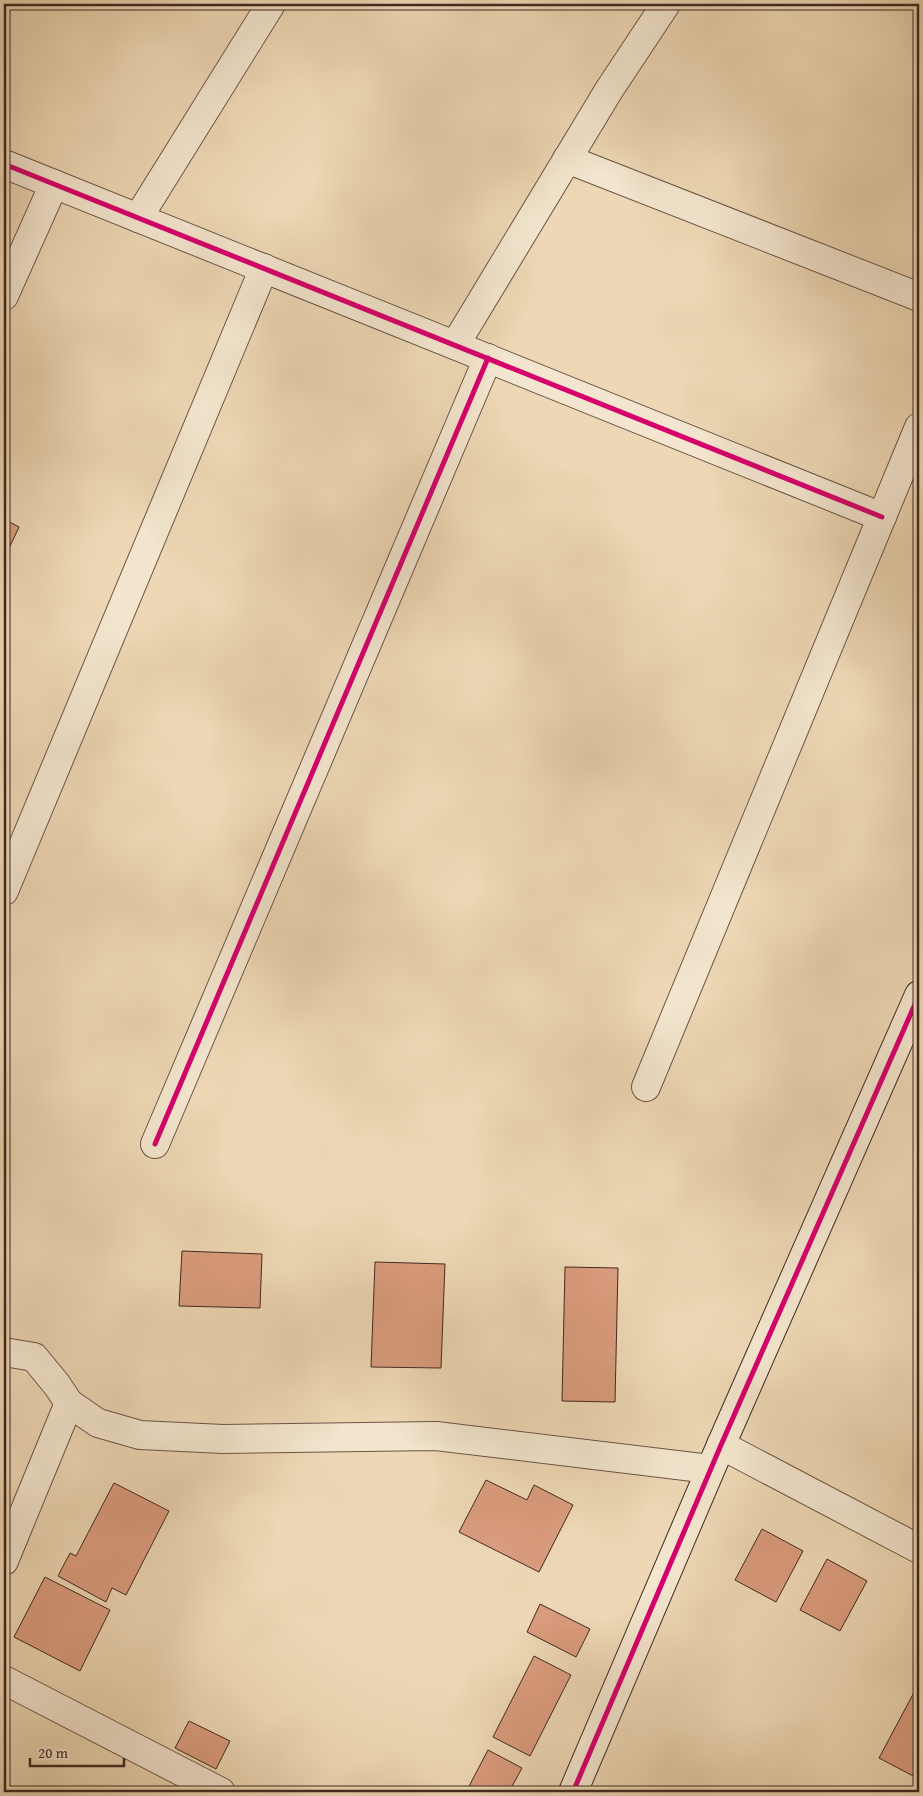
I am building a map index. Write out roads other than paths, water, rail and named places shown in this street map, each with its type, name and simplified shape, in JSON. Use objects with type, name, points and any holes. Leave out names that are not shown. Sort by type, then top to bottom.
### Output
[{"type":"street","points":[[138,218],[271,4]]},
{"type":"street","points":[[455,345],[609,90],[666,4]]},
{"type":"street","points":[[567,159],[919,297]]},
{"type":"street","points":[[4,164],[882,516]]},
{"type":"street","points":[[4,296],[54,184]]},
{"type":"street","points":[[4,891],[11,858],[264,268]]},
{"type":"street","points":[[155,1144],[488,358]]},
{"type":"street","points":[[646,1087],[919,428]]},
{"type":"street","points":[[572,1792],[715,1457],[919,995]]},
{"type":"street","points":[[4,1352],[34,1357],[69,1403],[98,1423],[140,1435],[223,1439],[436,1436],[715,1457],[919,1550]]},
{"type":"street","points":[[4,1561],[69,1403]]},
{"type":"street","points":[[54,1441],[98,1423]]},
{"type":"street","points":[[4,1680],[221,1792]]}]
